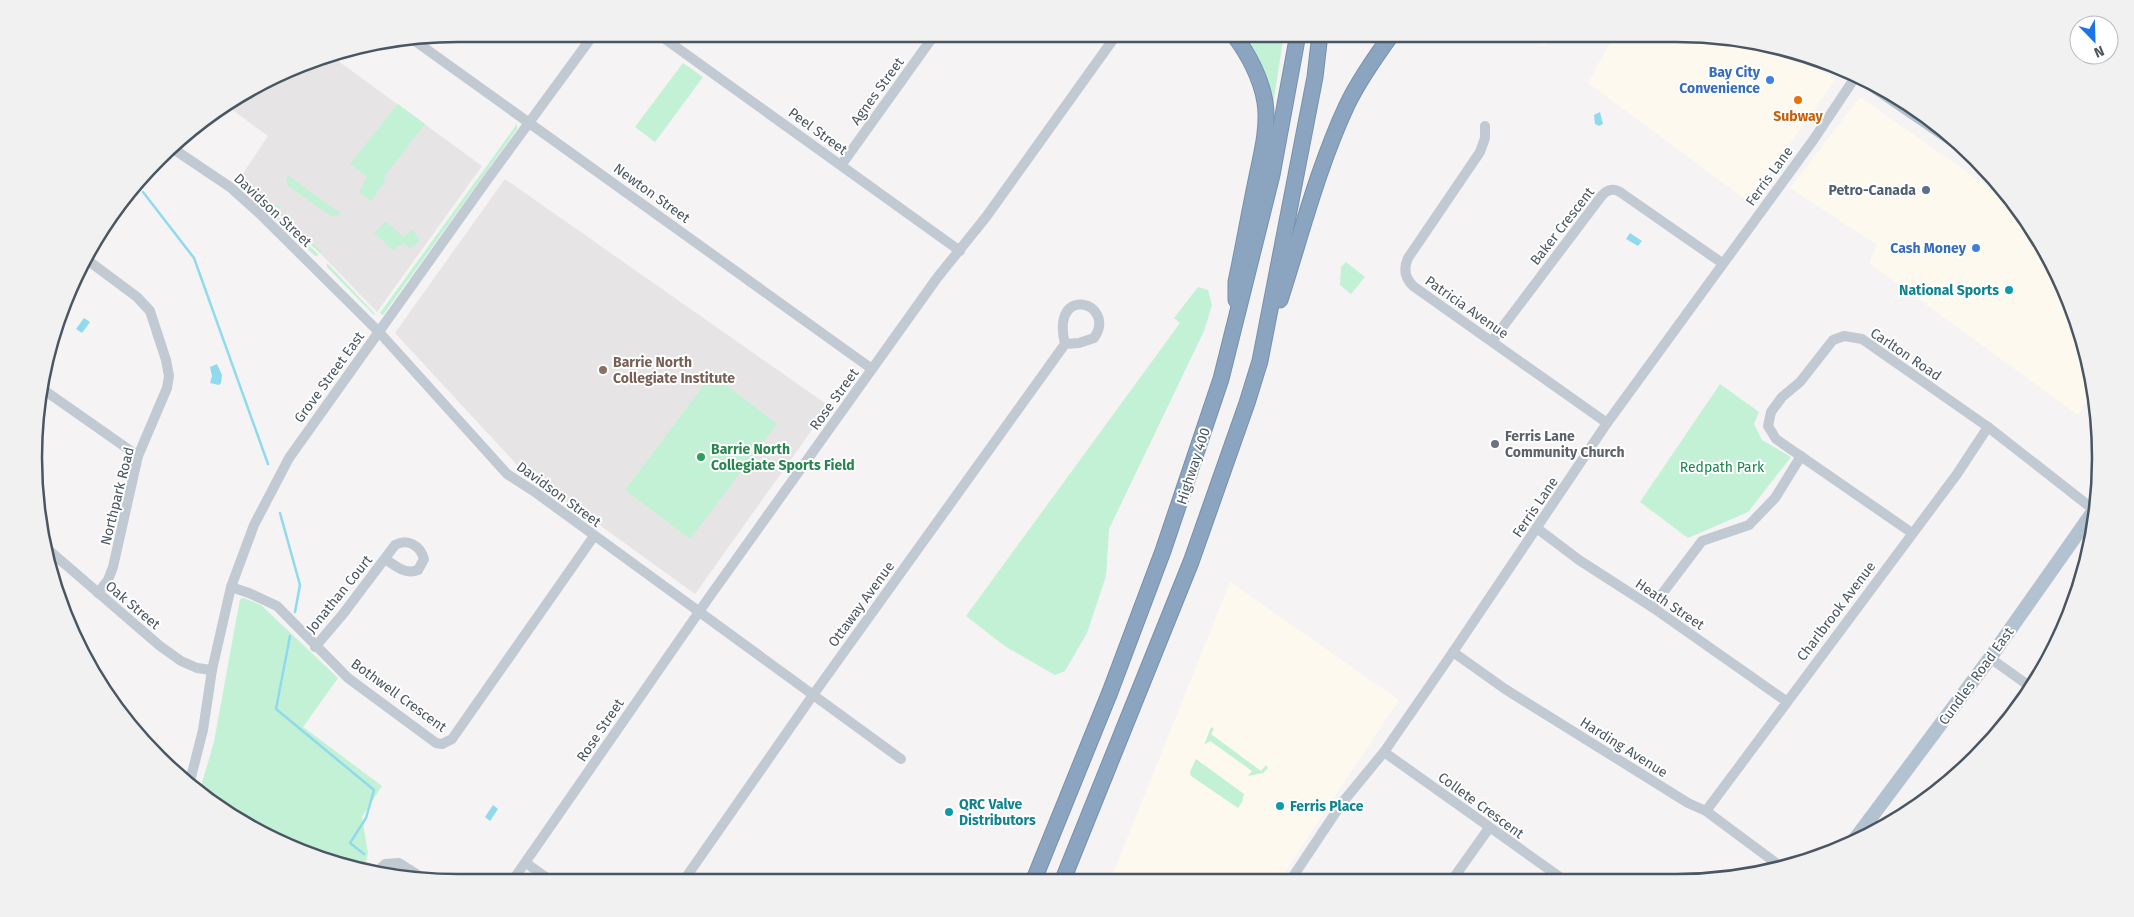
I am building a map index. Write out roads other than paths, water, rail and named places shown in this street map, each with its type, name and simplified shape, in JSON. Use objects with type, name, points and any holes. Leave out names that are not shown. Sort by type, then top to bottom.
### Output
[{"type":"highway","points":[[1235,331],[1236,282],[1261,158],[1266,119],[1265,103],[1255,71],[1238,42]]},
{"type":"highway","name":"Highway 400","points":[[1037,874],[1110,692],[1189,480],[1235,331],[1272,175],[1297,42]]},
{"type":"highway","name":"Highway 400","points":[[1065,874],[1191,562],[1260,361],[1315,77],[1319,42]]},
{"type":"highway","points":[[1260,361],[1331,143],[1348,103],[1375,56],[1386,42]]},
{"type":"main road","name":"Cundles Road East","points":[[1861,831],[1990,658],[2087,521]]},
{"type":"street","name":"Grove Street East","points":[[191,777],[203,730],[212,670],[231,587],[254,525],[289,458],[588,42]]},
{"type":"street","name":"Peel Street","points":[[669,42],[842,164],[960,251]]},
{"type":"street","name":"Agnes Street","points":[[842,164],[929,42]]},
{"type":"street","name":"Rose Street","points":[[518,874],[699,611],[937,278],[960,251],[1111,42]]},
{"type":"street","name":"Newton Street","points":[[420,44],[872,369]]},
{"type":"street","name":"Ferris Lane","points":[[1295,874],[1342,803],[1384,752],[1608,424],[1722,263],[1809,145],[1852,82]]},
{"type":"street","name":"Patricia Avenue","points":[[1485,126],[1480,152],[1408,258],[1405,268],[1406,276],[1413,286],[1608,424]]},
{"type":"street","name":"Davidson Street","points":[[177,152],[243,199],[379,332],[507,474],[699,611],[901,759]]},
{"type":"street","name":"Baker Crescent","points":[[1492,341],[1600,198],[1604,193],[1612,190],[1618,190],[1722,263]]},
{"type":"street","name":"Northpark Road","points":[[91,263],[143,303],[152,316],[169,376],[169,385],[138,456],[113,567],[108,580],[98,593]]},
{"type":"street","name":"Carlton Road","points":[[1912,532],[1776,439],[1768,426],[1771,412],[1782,397],[1800,382],[1833,340],[1844,336],[1862,339],[1988,427],[2089,503]]},
{"type":"street","name":"Ottaway Avenue","points":[[688,874],[813,695],[1065,344]]},
{"type":"street","points":[[48,393],[138,456]]},
{"type":"street","name":"Charlbrook Avenue","points":[[1706,811],[1988,427]]},
{"type":"street","points":[[1652,607],[1702,541],[1749,525],[1775,498],[1801,456]]},
{"type":"street","name":"Heath Street","points":[[1538,528],[1579,560],[1652,607],[1786,701]]},
{"type":"street","name":"Bothwell Crescent","points":[[231,587],[277,606],[348,678],[436,743],[442,744],[452,739],[594,536]]},
{"type":"street","name":"Oak Street","points":[[54,556],[181,662],[197,668],[212,670]]},
{"type":"street","name":"Jonathan Court","points":[[315,646],[343,614],[385,559]]},
{"type":"street","name":"Harding Avenue","points":[[1453,652],[1513,694],[1688,803],[1706,811],[1775,862]]},
{"type":"street","points":[[1990,658],[2025,683]]},
{"type":"street","name":"Collete Crescent","points":[[1384,752],[1555,874]]},
{"type":"street","points":[[1456,874],[1489,828]]},
{"type":"street","points":[[381,868],[385,864],[399,863],[413,872]]},
{"type":"street","points":[[526,863],[541,874]]},
{"type":"water","points":[[1600,112],[1603,124],[1599,126],[1595,124],[1594,115]]},
{"type":"water","points":[[1630,233],[1642,241],[1638,246],[1626,239]]},
{"type":"water","points":[[84,318],[90,322],[82,333],[76,329]]},
{"type":"water","points":[[217,364],[222,375],[219,385],[210,383],[212,376],[210,367]]},
{"type":"water","points":[[493,805],[498,809],[490,821],[485,817]]},
{"type":"waterway","points":[[143,192],[194,258],[268,464]]},
{"type":"waterway","points":[[280,513],[300,585],[295,612]]},
{"type":"waterway","points":[[290,636],[276,709],[374,790],[366,818],[350,843],[364,854]]},
{"type":"place","name":"Bay City Convenience","points":[[1770,80]]},
{"type":"place","name":"Subway","points":[[1798,100]]},
{"type":"place","name":"Petro-Canada","points":[[1926,190]]},
{"type":"place","name":"Cash Money","points":[[1976,248]]},
{"type":"place","name":"National Sports","points":[[2009,290]]},
{"type":"place","name":"Barrie North Collegiate Institute","points":[[603,370]]},
{"type":"place","name":"Ferris Lane Community Church","points":[[1495,444]]},
{"type":"place","name":"Barrie North Collegiate Sports Field","points":[[701,457]]},
{"type":"place","name":"Ferris Place","points":[[1280,806]]},
{"type":"place","name":"QRC Valve Distributors","points":[[949,812]]},
{"type":"park label","name":"Redpath Park","points":[[1722,467]]}]
